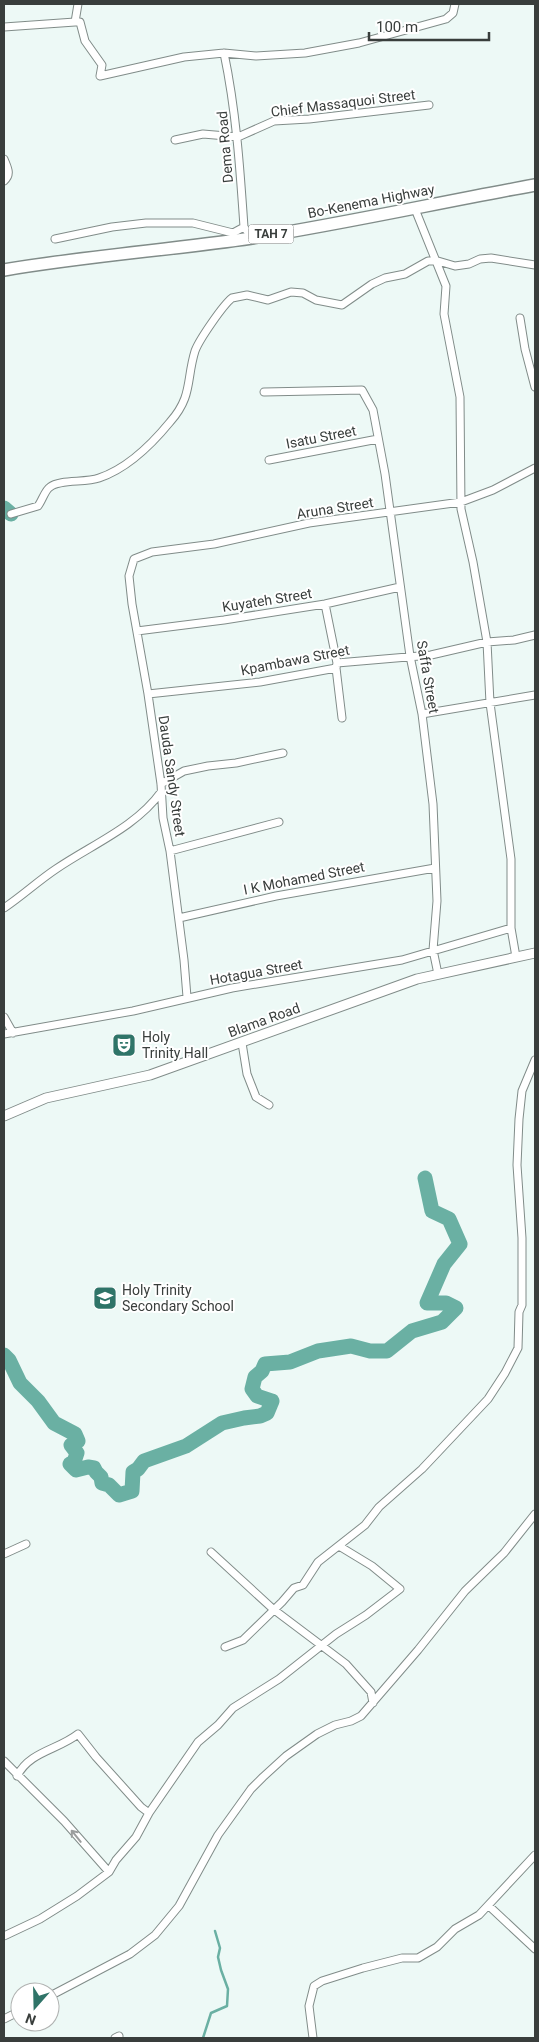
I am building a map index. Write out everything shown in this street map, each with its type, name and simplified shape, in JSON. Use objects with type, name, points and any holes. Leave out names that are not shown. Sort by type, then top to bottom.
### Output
[{"type":"highway","name":"Bo-Kenema Highway","points":[[4,270],[70,259],[252,238],[415,209],[535,184]]},
{"type":"street","points":[[75,22],[78,4]]},
{"type":"street","points":[[4,27],[80,22],[85,41],[102,66],[100,76],[184,56],[224,53],[256,56],[305,53],[330,49],[446,19],[453,13],[455,4]]},
{"type":"street","name":"Dema Road","points":[[224,53],[233,94],[238,137],[244,227]]},
{"type":"street","name":"Chief Massaquoi Street","points":[[174,140],[204,134],[238,137],[274,121],[309,120],[428,105]]},
{"type":"street","points":[[4,159],[9,172],[8,178],[4,181]]},
{"type":"street","points":[[415,209],[446,286],[444,314],[460,397],[460,509],[473,562],[488,642],[490,703],[510,859],[512,928],[516,957]]},
{"type":"street","points":[[55,239],[112,227],[146,223],[193,223],[233,233],[244,227],[252,238]]},
{"type":"street","points":[[11,514],[38,506],[49,487],[60,482],[79,482],[98,478],[128,464],[164,429],[184,404],[196,350],[230,299],[247,295],[268,300],[291,292],[303,293],[316,300],[342,305],[372,284],[385,278],[406,274],[428,261],[455,266],[491,258],[535,264]]},
{"type":"street","points":[[520,318],[525,349],[535,386]]},
{"type":"street","name":"Saffa Street","points":[[264,392],[362,390],[373,410],[410,656],[422,714],[433,804],[437,901],[433,950],[438,974]]},
{"type":"street","name":"Isatu Street","points":[[269,460],[378,439]]},
{"type":"street","name":"Aruna Street","points":[[134,559],[152,552],[214,544],[309,523],[461,502],[493,490],[535,468]]},
{"type":"street","name":"Dauda Sandy Street","points":[[134,559],[130,576],[136,631],[148,694],[161,788],[163,818],[170,851],[187,998]]},
{"type":"street","name":"Kuyateh Street","points":[[136,631],[224,620],[325,604],[400,587]]},
{"type":"street","points":[[325,604],[336,665],[342,718]]},
{"type":"street","name":"Kpambawa Street","points":[[148,694],[260,682],[336,665],[431,655],[488,642],[514,640],[535,635]]},
{"type":"street","points":[[422,714],[535,695]]},
{"type":"street","points":[[4,908],[58,868],[136,817],[152,804],[161,788],[184,772],[284,753]]},
{"type":"street","points":[[170,851],[279,822]]},
{"type":"street","name":"I K Mohamed Street","points":[[179,918],[276,896],[435,868]]},
{"type":"street","name":"Hotagua Street","points":[[4,1034],[123,1013],[187,998],[402,960],[512,928]]},
{"type":"street","name":"Blama Road","points":[[4,1116],[46,1098],[150,1075],[242,1043],[358,999],[438,974],[535,954]]},
{"type":"street","points":[[4,1017],[13,1032]]},
{"type":"street","points":[[242,1043],[247,1074],[256,1097],[269,1105]]},
{"type":"street","points":[[225,1647],[243,1640],[294,1588],[302,1585],[318,1562],[365,1525],[379,1507],[422,1469],[488,1399],[505,1373],[518,1348],[519,1312],[522,1305],[523,1285],[518,1153],[519,1130],[522,1090],[535,1060]]},
{"type":"street","points":[[60,1991],[130,1954],[155,1935],[179,1906],[218,1835],[252,1789],[274,1766],[317,1734],[335,1724],[351,1721],[361,1716],[418,1650],[465,1591],[499,1558],[535,1514]]},
{"type":"street","points":[[4,1554],[26,1544]]},
{"type":"street","points":[[4,1936],[40,1919],[77,1896],[109,1872],[116,1860],[136,1837],[149,1813],[198,1742],[218,1725],[233,1708],[279,1678],[322,1647],[336,1634],[366,1615],[400,1589],[372,1566],[340,1546]]},
{"type":"street","points":[[211,1552],[273,1609],[346,1664],[370,1692],[373,1703]]},
{"type":"street","points":[[17,1776],[22,1766],[36,1755],[70,1740],[78,1734],[96,1757],[149,1813]]},
{"type":"street","points":[[4,1761],[64,1821],[109,1872]]},
{"type":"street","points":[[314,2038],[309,2006],[314,1986],[322,1981],[382,1963],[402,1958],[418,1958],[437,1947],[456,1929],[479,1915],[489,1906],[535,1855]]},
{"type":"street","points":[[489,1906],[535,1949]]},
{"type":"waterway","points":[[4,508],[11,514]]},
{"type":"waterway","points":[[4,1355],[9,1360],[20,1383],[38,1401],[54,1423],[75,1434],[78,1441],[71,1445],[77,1453],[74,1462],[70,1464],[76,1470],[88,1467],[94,1468],[101,1477],[102,1483],[109,1485],[119,1495],[132,1491],[133,1472],[144,1461],[186,1446],[222,1423],[267,1413],[272,1401],[257,1396],[252,1389],[255,1377],[262,1371],[265,1364],[290,1362],[318,1351],[351,1346],[370,1351],[387,1351],[412,1331],[442,1322],[456,1308],[446,1303],[427,1303],[444,1264],[460,1244],[449,1219],[432,1211],[425,1178]]},
{"type":"waterway","points":[[203,2038],[211,2013],[227,2006],[228,1989],[218,1957],[220,1948],[215,1931]]},
{"type":"place","name":"Holy Trinity Hall","points":[[124,1045]]},
{"type":"place","name":"Holy Trinity Secondary School","points":[[105,1298]]}]
